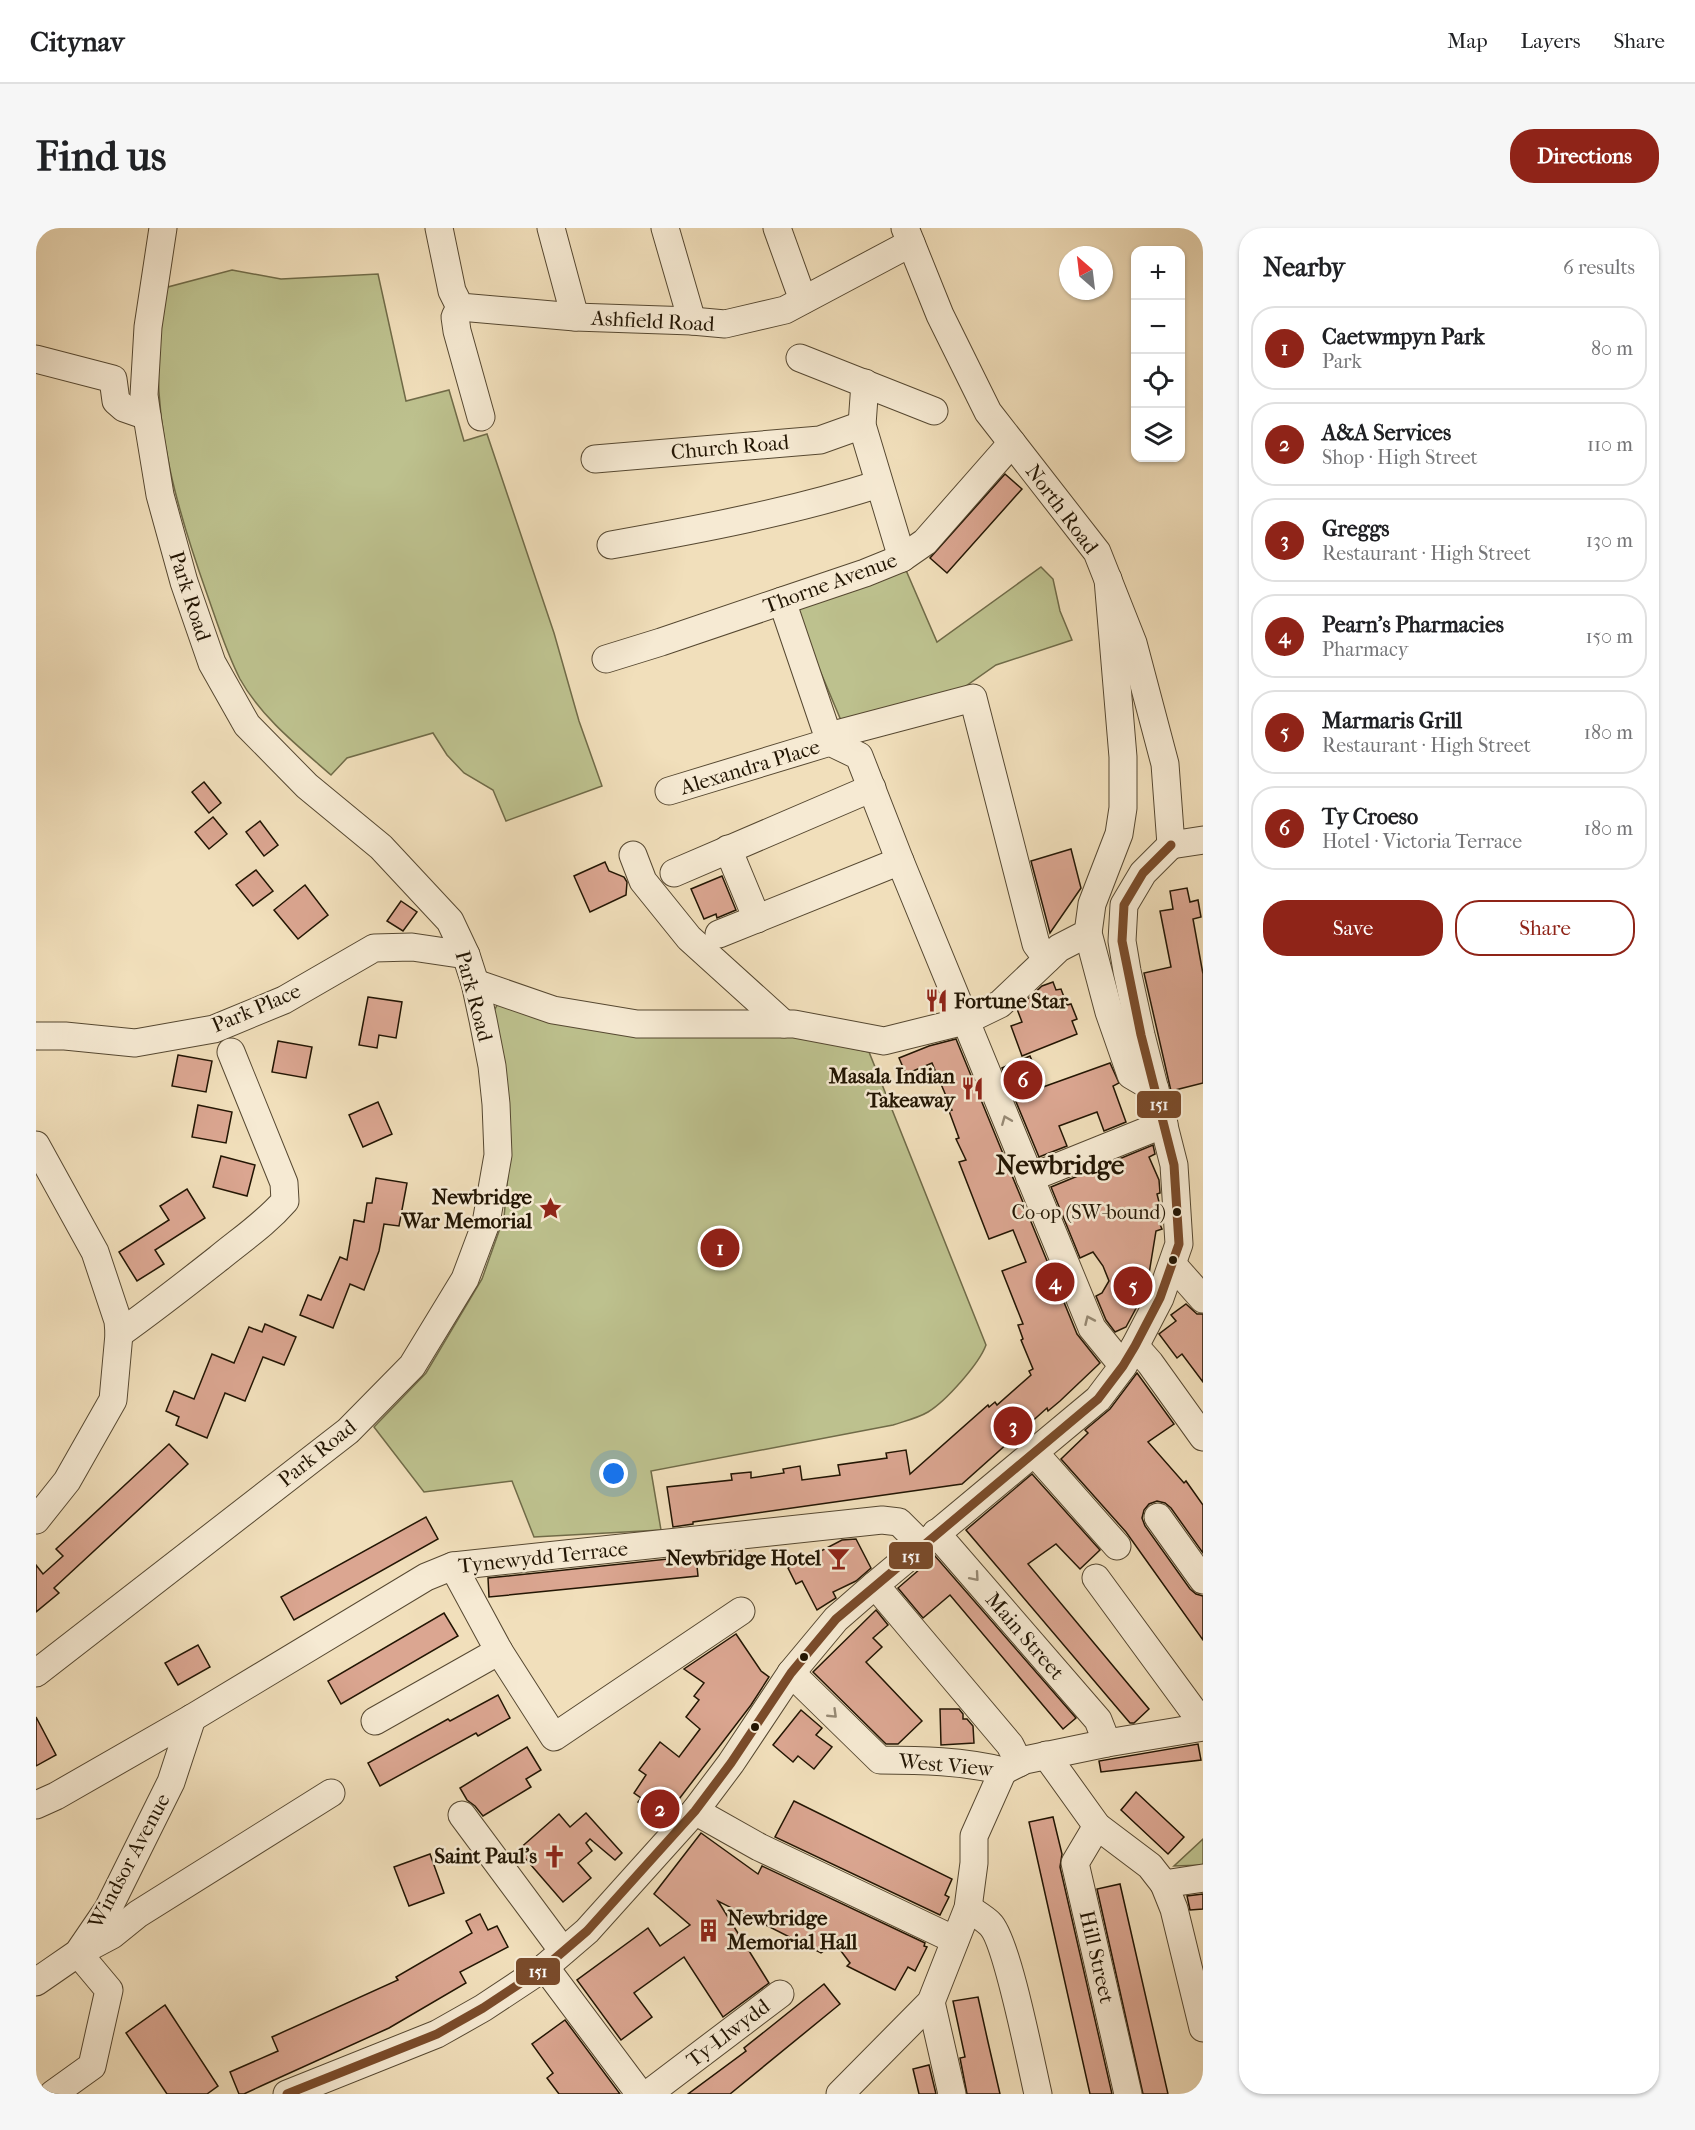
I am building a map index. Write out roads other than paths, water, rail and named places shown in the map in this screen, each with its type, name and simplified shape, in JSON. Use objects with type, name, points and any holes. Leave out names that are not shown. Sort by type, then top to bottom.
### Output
[{"type":"street","name":"Park Road","points":[[36,1673],[348,1431],[412,1366],[465,1279],[486,1223],[498,1155],[492,1066],[475,983],[450,921],[381,847],[307,786],[247,725],[212,663],[184,582],[160,495],[144,395],[148,327],[163,228]]},
{"type":"street","points":[[439,228],[452,291],[460,308],[455,317],[457,331],[481,417]]},
{"type":"street","points":[[550,228],[575,317]]},
{"type":"street","points":[[665,228],[692,321]]},
{"type":"street","points":[[777,228],[803,300]]},
{"type":"street","name":"Ashfield Road","points":[[460,308],[575,317],[724,324],[786,310],[908,236]]},
{"type":"street","name":"North Road","points":[[908,236],[940,315],[988,412],[1097,552],[1133,643],[1165,764],[1171,845]]},
{"type":"street","points":[[800,358],[934,411]]},
{"type":"street","points":[[36,359],[113,379],[116,401],[124,408],[147,416]]},
{"type":"street","points":[[865,383],[862,425],[902,558]]},
{"type":"street","name":"Church Road","points":[[595,459],[820,440],[862,425]]},
{"type":"street","name":"Thorne Avenue","points":[[606,659],[865,573],[902,558],[925,542],[1011,443]]},
{"type":"street","points":[[611,545],[719,526],[834,498],[879,484]]},
{"type":"street","points":[[1108,579],[1124,757],[1123,808],[1119,834],[1092,904],[1088,933],[1108,1012],[1131,1075],[1155,1089]]},
{"type":"street","points":[[782,601],[830,739],[973,698],[1036,944],[1047,959]]},
{"type":"street","name":"Alexandra Place","points":[[669,791],[830,739],[859,756],[965,1021],[1092,1328],[1129,1356],[1150,1363],[1203,1437]]},
{"type":"street","points":[[674,873],[872,788]]},
{"type":"street","points":[[1203,840],[1171,845],[1143,873],[1124,905],[1122,941],[1126,971],[1174,1165],[1185,1253],[1203,1299]]},
{"type":"street","points":[[728,849],[757,919]]},
{"type":"street","points":[[633,855],[643,881],[689,938],[784,1024]]},
{"type":"street","points":[[719,934],[900,861]]},
{"type":"street","points":[[475,983],[553,1010],[637,1024],[794,1024],[884,1041],[965,1021],[1000,1004],[1059,948],[1088,933]]},
{"type":"street","name":"Park Place","points":[[36,1036],[64,1036],[135,1043],[214,1029],[284,1000],[374,948],[412,947],[466,956]]},
{"type":"street","name":"Park Place","points":[[120,1334],[250,1235],[285,1201],[284,1183],[231,1053]]},
{"type":"street","points":[[1030,1178],[1164,1124]]},
{"type":"street","points":[[36,1145],[95,1252],[118,1321],[120,1334],[113,1400],[67,1481],[36,1520]]},
{"type":"street","points":[[287,2094],[437,2034],[483,2008],[554,1959],[587,1931],[695,1811],[731,1763],[791,1672],[836,1619],[1033,1451],[1098,1399],[1129,1356],[1185,1253]]},
{"type":"street","points":[[1033,1451],[1117,1546]]},
{"type":"street","points":[[1158,1517],[1203,1580]]},
{"type":"street","name":"Tynewydd Terrace","points":[[36,1805],[192,1719],[426,1577],[453,1566],[882,1520],[899,1522],[929,1539]]},
{"type":"street","name":"Main Street","points":[[929,1539],[1098,1720],[1107,1743]]},
{"type":"street","points":[[453,1566],[499,1652],[554,1737],[741,1611]]},
{"type":"street","points":[[1096,1578],[1203,1726]]},
{"type":"street","points":[[840,2094],[931,2002],[968,1908],[974,1863],[974,1836],[1011,1767],[1010,1745],[874,1585]]},
{"type":"street","points":[[375,1721],[499,1652]]},
{"type":"street","name":"West View","points":[[791,1672],[880,1760],[1011,1767],[1046,1755],[1203,1726]]},
{"type":"street","name":"Windsor Avenue","points":[[36,1982],[78,1953],[108,1909],[171,1782],[192,1719]]},
{"type":"street","points":[[1046,1755],[1097,1826],[1150,1866],[1164,1884],[1196,1974],[1203,2028]]},
{"type":"street","points":[[53,2094],[92,2066],[109,1990],[78,1953],[112,1935],[138,1914],[331,1793]]},
{"type":"street","points":[[695,1811],[759,1847],[955,1940]]},
{"type":"street","points":[[462,1815],[640,2094]]},
{"type":"street","name":"Hill Street","points":[[1097,1826],[1075,1863],[1128,2094]]},
{"type":"street","points":[[1164,1884],[1203,1878]]},
{"type":"street","points":[[968,1908],[991,1925],[998,1937],[1038,2094]]},
{"type":"street","name":"Ty-Llwydd","points":[[648,2094],[780,1994]]},
{"type":"street","points":[[931,2002],[952,2094]]},
{"type":"place","name":"Fortune Star","points":[[936,1001]]},
{"type":"place","name":"Ty Croeso","points":[[1023,1080]]},
{"type":"place","name":"Masala Indian Takeaway","points":[[973,1088]]},
{"type":"place","name":"Newbridge War Memorial","points":[[550,1209]]},
{"type":"place","name":"Co-op (SW-bound)","points":[[1177,1212]]},
{"type":"place","name":"Caetwmpyn Park","points":[[720,1248]]},
{"type":"place","name":"Pearn's Pharmacies","points":[[1055,1282]]},
{"type":"place","name":"Marmaris Grill","points":[[1133,1286]]},
{"type":"place","name":"Greggs","points":[[1013,1426]]},
{"type":"place","name":"Newbridge Hotel","points":[[839,1558]]},
{"type":"place","name":"A&A Services","points":[[660,1809]]},
{"type":"place","name":"Saint Paul's","points":[[555,1856]]},
{"type":"place","name":"Newbridge Memorial Hall","points":[[709,1930]]},
{"type":"district","name":"Newbridge","points":[[1060,1165]]}]
